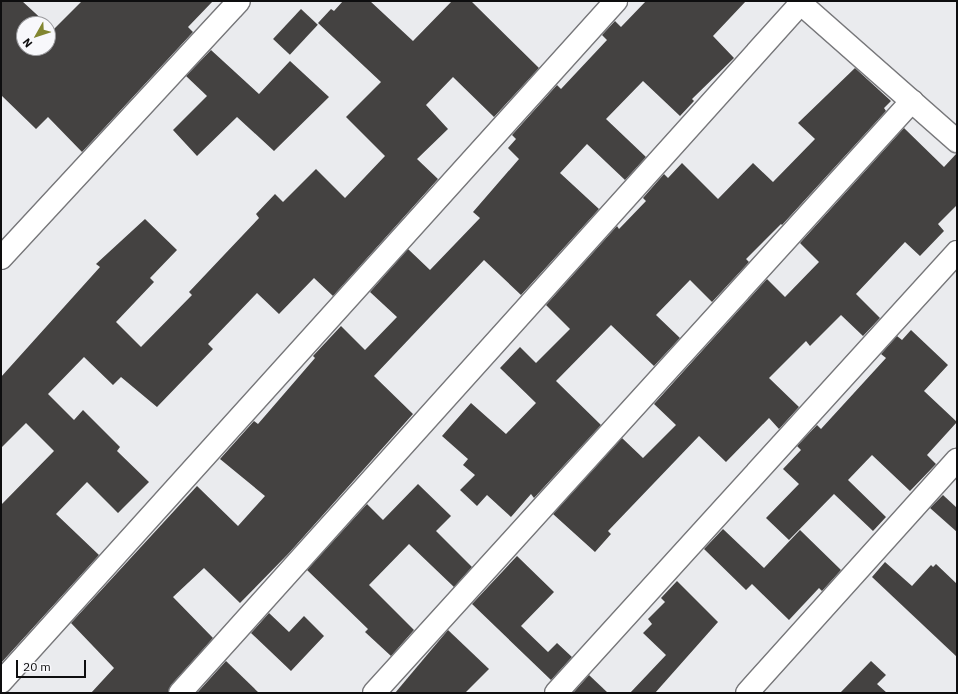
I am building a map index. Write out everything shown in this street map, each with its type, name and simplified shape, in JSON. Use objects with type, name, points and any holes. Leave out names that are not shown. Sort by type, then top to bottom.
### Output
[{"type":"street","points":[[1,258],[239,1]]},
{"type":"street","points":[[1,682],[616,1]]},
{"type":"street","points":[[180,693],[799,2],[957,141]]},
{"type":"street","points":[[374,693],[912,101]]},
{"type":"street","points":[[556,693],[957,252]]},
{"type":"street","points":[[746,693],[957,460]]},
{"type":"building","points":[[1,1],[22,1],[38,16],[16,16],[16,56],[56,56],[56,27],[82,1],[213,1],[188,27],[193,32],[82,152],[48,117],[36,129],[1,95]]},
{"type":"building","points":[[343,1],[370,1],[413,41],[452,1],[471,1],[539,68],[494,117],[453,77],[426,105],[448,129],[417,159],[438,179],[333,296],[314,278],[279,314],[257,293],[208,344],[213,349],[157,407],[121,377],[113,385],[84,357],[48,394],[74,420],[83,410],[120,447],[117,451],[149,482],[118,513],[87,482],[56,514],[99,555],[1,663],[1,505],[54,451],[26,423],[1,448],[1,377],[100,267],[96,264],[145,219],[177,250],[150,278],[154,282],[116,322],[141,347],[192,295],[189,292],[259,218],[256,214],[275,194],[283,202],[316,169],[345,198],[385,156],[346,117],[381,82],[318,23],[331,9],[334,11]]},
{"type":"building","points":[[646,1],[746,1],[713,36],[734,58],[692,99],[694,101],[680,116],[643,81],[606,119],[646,157],[625,180],[587,144],[560,173],[599,209],[521,295],[484,260],[374,376],[413,414],[289,553],[240,603],[204,568],[173,597],[213,638],[171,685],[168,693],[91,693],[114,668],[71,623],[197,486],[238,526],[265,496],[220,459],[254,421],[258,424],[315,358],[313,356],[341,326],[365,350],[397,317],[370,292],[408,249],[430,270],[480,218],[473,212],[519,159],[508,148],[516,139],[512,135],[557,85],[561,89],[607,40],[602,35],[615,21],[621,27]]},
{"type":"building","points":[[301,9],[318,25],[290,55],[273,39]]},
{"type":"building","points":[[211,50],[259,94],[290,61],[329,97],[274,151],[237,117],[197,156],[173,130],[207,96],[186,76]]},
{"type":"building","points":[[855,68],[891,101],[884,108],[886,111],[782,225],[781,224],[746,259],[749,262],[712,302],[690,280],[656,315],[680,338],[654,366],[611,325],[556,381],[601,425],[534,498],[531,494],[511,517],[487,495],[477,506],[460,490],[475,475],[463,465],[468,459],[442,436],[471,403],[506,434],[536,403],[500,368],[520,347],[536,363],[570,329],[546,305],[617,226],[619,229],[646,201],[643,198],[664,174],[668,178],[682,163],[718,199],[753,163],[773,182],[815,139],[798,123]]},
{"type":"building","points":[[904,128],[944,167],[957,153],[957,205],[938,224],[944,231],[920,256],[905,242],[856,294],[880,318],[863,336],[841,315],[810,346],[806,341],[769,378],[799,407],[779,429],[769,418],[726,462],[699,436],[608,531],[611,534],[595,552],[553,514],[622,438],[643,458],[676,425],[654,404],[767,279],[785,297],[819,262],[800,243]]},
{"type":"building","points":[[911,330],[948,365],[924,391],[957,422],[927,455],[936,464],[910,491],[872,455],[848,480],[886,517],[873,531],[834,494],[789,540],[766,518],[799,484],[783,469],[801,450],[797,446],[817,425],[821,429],[886,358],[881,354],[897,336],[902,340]]},
{"type":"building","points":[[418,484],[451,516],[436,531],[472,567],[454,587],[409,544],[369,585],[414,630],[391,656],[365,632],[368,629],[307,570],[367,504],[383,520]]},
{"type":"building","points":[[943,495],[957,508],[957,532],[930,508]]},
{"type":"building","points":[[723,529],[764,568],[800,530],[841,570],[822,591],[819,588],[789,620],[752,584],[746,590],[704,549]]},
{"type":"building","points":[[517,556],[554,592],[521,626],[548,652],[557,643],[572,657],[551,680],[472,604]]},
{"type":"building","points":[[885,562],[912,586],[931,565],[933,567],[936,564],[957,584],[957,657],[872,577]]},
{"type":"building","points":[[677,581],[718,622],[655,693],[630,693],[666,655],[643,633],[652,624],[648,619],[665,602],[661,598]]},
{"type":"building","points":[[269,613],[289,632],[304,616],[324,636],[291,671],[251,633]]},
{"type":"building","points":[[448,630],[489,669],[465,693],[395,693]]},
{"type":"building","points":[[226,661],[259,693],[197,693]]},
{"type":"building","points":[[871,661],[886,675],[877,684],[887,693],[840,693]]},
{"type":"building","points":[[589,675],[608,693],[573,693]]}]
